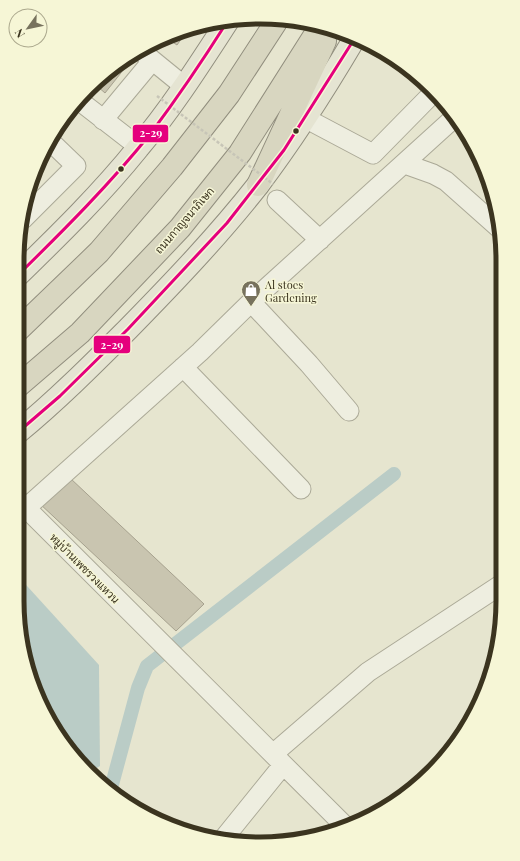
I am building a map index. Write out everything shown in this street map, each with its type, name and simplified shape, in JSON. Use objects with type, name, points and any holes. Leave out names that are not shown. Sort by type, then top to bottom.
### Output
[{"type":"highway","points":[[229,94],[263,24]]},
{"type":"highway","points":[[24,324],[99,252],[172,167],[229,94],[274,25]]},
{"type":"highway","name":"ถนนกาญจนาภิเษก","points":[[24,381],[80,333],[180,228],[240,153],[317,31]]},
{"type":"highway","points":[[269,189],[327,34]]},
{"type":"main road","points":[[24,270],[96,197],[139,147],[184,86],[224,27]]},
{"type":"main road","points":[[24,427],[98,360],[153,304],[207,245],[269,189],[305,118],[352,43]]},
{"type":"street","points":[[103,120],[146,56],[184,86]]},
{"type":"street","points":[[305,118],[373,154],[430,96]]},
{"type":"street","points":[[83,104],[139,147]]},
{"type":"street","points":[[24,505],[183,367],[251,302],[451,121]]},
{"type":"street","points":[[29,212],[76,166],[54,145]]},
{"type":"street","points":[[405,164],[433,174],[446,182],[493,223]]},
{"type":"street","points":[[269,189],[320,240]]},
{"type":"street","points":[[251,302],[309,364],[349,411]]},
{"type":"street","points":[[183,367],[301,489]]},
{"type":"street","name":"หมู่บ้านเพชรวงแหวน","points":[[24,512],[178,660],[341,822]]},
{"type":"street","points":[[226,834],[278,759],[368,672],[496,588]]},
{"type":"path","points":[[157,96],[269,189]]},
{"type":"shaded area","points":[[24,583],[99,665],[100,766],[94,769],[73,745],[56,719],[42,691],[32,662],[26,632]]},
{"type":"building","points":[[182,38],[177,45],[172,41]]},
{"type":"building","points":[[127,65],[105,93],[99,88]]},
{"type":"building","points":[[70,478],[204,604],[176,631],[39,503]]},
{"type":"waterway","points":[[112,785],[138,688],[147,666],[394,474]]},
{"type":"transit line","name":"2-29","points":[[24,269],[86,206],[151,133],[181,92],[224,27]]},
{"type":"transit line","name":"2-29","points":[[24,427],[60,396],[128,329],[227,223],[284,150],[352,43]]},
{"type":"place","name":"Al stoes Gardening","points":[[251,307]]}]
